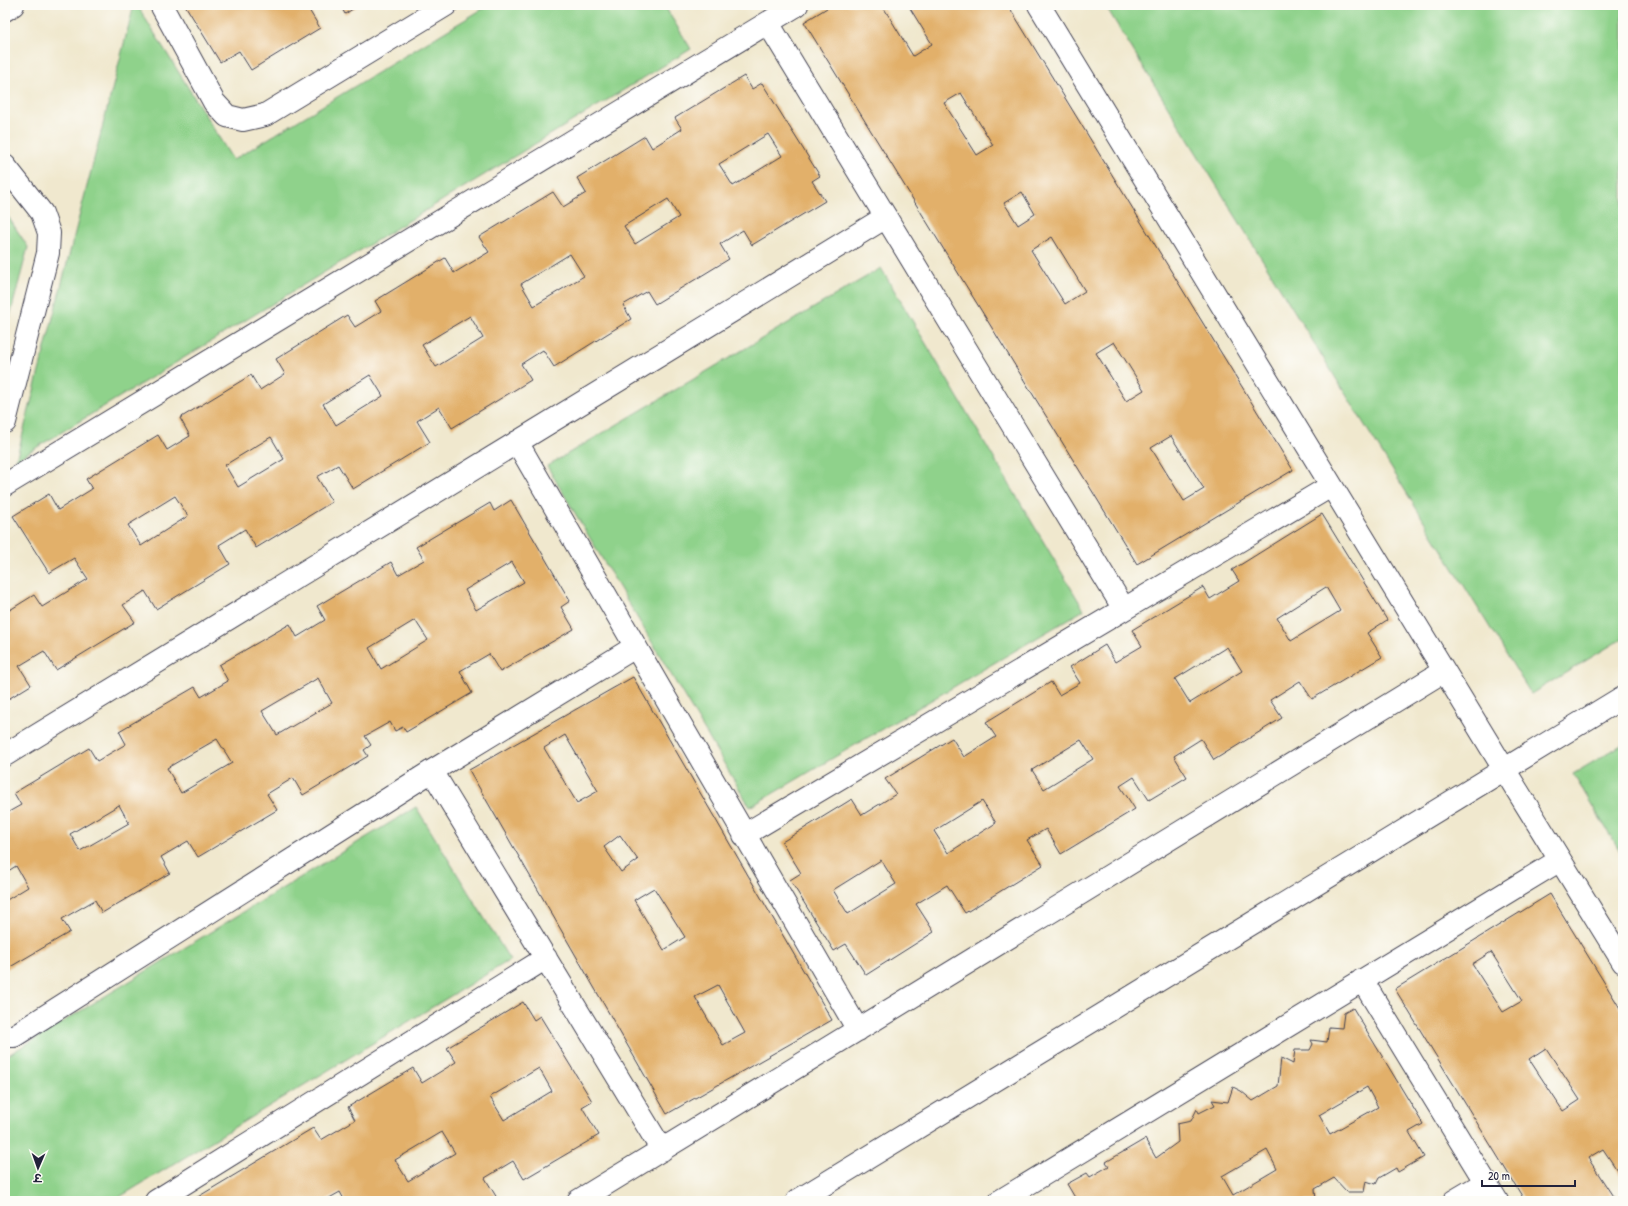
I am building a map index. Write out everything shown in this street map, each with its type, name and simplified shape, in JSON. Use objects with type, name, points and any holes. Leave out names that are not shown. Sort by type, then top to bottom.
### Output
[{"type":"street","points":[[5,10],[14,5]]},
{"type":"street","points":[[161,5],[214,102],[227,116],[243,120],[266,115],[446,5]]},
{"type":"street","points":[[5,485],[797,5]]},
{"type":"street","points":[[1039,5],[1331,486],[1623,962]]},
{"type":"street","points":[[768,23],[1124,609]]},
{"type":"street","points":[[5,166],[42,213],[49,233],[48,253],[5,422]]},
{"type":"street","points":[[5,755],[886,217]]},
{"type":"street","points":[[518,442],[858,1030]]},
{"type":"street","points":[[744,835],[1331,486]]},
{"type":"street","points":[[5,1036],[14,1036],[432,771],[635,646]]},
{"type":"street","points":[[578,1201],[1444,671]]},
{"type":"street","points":[[797,1201],[1623,697]]},
{"type":"street","points":[[432,771],[662,1150]]},
{"type":"street","points":[[1000,1201],[1560,860]]},
{"type":"street","points":[[156,1201],[546,958]]},
{"type":"street","points":[[1362,980],[1497,1201]]},
{"type":"street","points":[[1454,1201],[1486,1182]]},
{"type":"green space","points":[[134,5],[137,5],[233,160],[489,5],[664,5],[691,49],[16,460]]},
{"type":"green space","points":[[1105,5],[1623,5],[1623,638],[1531,694]]},
{"type":"green space","points":[[5,212],[28,247],[5,335]]},
{"type":"green space","points":[[881,268],[1084,610],[750,807],[547,466]]},
{"type":"green space","points":[[1623,744],[1623,856],[1573,774]]},
{"type":"green space","points":[[416,807],[510,960],[113,1201],[5,1201],[5,1057]]},
{"type":"building","points":[[185,5],[225,5],[227,7],[230,5],[306,5],[320,28],[251,70],[239,51],[220,62]]},
{"type":"building","points":[[340,5],[359,5],[345,14]]},
{"type":"building","points":[[832,5],[882,5],[913,56],[932,44],[908,5],[1008,5],[1293,470],[1137,564],[804,22]],"holes":[[[961,93],[993,145],[977,155],[944,103]],[[1022,192],[1035,214],[1018,225],[1004,203]],[[1052,237],[1085,291],[1065,304],[1031,250]],[[1114,342],[1144,390],[1126,401],[1096,353]],[[1171,436],[1204,489],[1184,501],[1151,448]]]},
{"type":"building","points":[[744,76],[752,89],[762,83],[820,176],[812,181],[825,201],[752,245],[743,230],[720,244],[729,259],[655,304],[647,291],[623,305],[631,319],[554,367],[543,350],[521,364],[531,380],[452,428],[439,407],[417,421],[430,442],[353,489],[338,465],[317,477],[332,502],[256,548],[245,529],[219,545],[230,564],[156,609],[145,591],[123,605],[135,622],[56,670],[44,651],[19,666],[31,685],[5,701],[5,613],[34,595],[42,607],[88,579],[74,558],[49,573],[13,516],[49,494],[58,510],[92,489],[86,479],[158,435],[167,450],[190,436],[180,418],[251,375],[260,390],[285,374],[276,359],[347,315],[355,327],[381,311],[375,301],[445,258],[454,273],[489,252],[479,237],[553,192],[563,207],[586,193],[577,178],[645,136],[652,148],[682,129],[675,118]],"holes":[[[768,134],[782,156],[733,186],[719,164]],[[668,199],[679,217],[635,244],[624,226]],[[570,254],[584,276],[534,306],[521,284]],[[470,316],[483,338],[436,367],[422,345]],[[370,375],[383,396],[336,425],[323,404]],[[271,437],[284,459],[238,487],[225,465]],[[175,496],[188,516],[141,546],[128,525]]]},
{"type":"building","points":[[511,500],[570,601],[561,607],[574,629],[500,672],[489,654],[460,671],[472,693],[406,732],[403,727],[395,731],[390,722],[365,736],[371,745],[364,750],[368,756],[303,795],[293,778],[267,794],[277,810],[198,857],[188,841],[161,857],[170,873],[102,913],[95,900],[62,919],[70,932],[5,970],[5,901],[28,887],[16,866],[5,873],[5,814],[21,805],[14,793],[89,748],[97,761],[126,744],[119,731],[195,687],[201,697],[228,681],[219,665],[290,624],[297,637],[325,620],[317,606],[391,562],[398,575],[424,560],[416,547],[490,503],[494,511]],"holes":[[[512,562],[524,582],[476,610],[465,590]],[[415,620],[428,640],[381,669],[369,648]],[[318,678],[332,703],[277,735],[262,711]],[[217,739],[232,763],[181,793],[167,768]],[[119,805],[129,823],[80,851],[70,834]]]},
{"type":"building","points":[[1322,514],[1387,620],[1367,633],[1382,657],[1312,699],[1300,681],[1270,700],[1282,718],[1214,760],[1201,739],[1174,756],[1187,777],[1149,800],[1134,777],[1120,786],[1135,809],[1061,854],[1046,829],[1027,840],[1043,865],[965,913],[947,885],[916,904],[934,932],[866,975],[846,944],[834,951],[790,880],[801,873],[782,842],[852,799],[862,815],[896,794],[885,779],[952,738],[964,757],[996,737],[986,722],[1051,682],[1059,695],[1080,683],[1070,667],[1105,645],[1115,662],[1142,646],[1132,630],[1203,587],[1210,599],[1239,581],[1232,570]],"holes":[[[1326,587],[1340,611],[1291,641],[1277,618]],[[1227,647],[1242,671],[1190,703],[1175,679]],[[1081,740],[1093,759],[1044,789],[1032,770]],[[982,801],[996,823],[948,853],[934,831]],[[881,860],[896,884],[848,914],[833,890]]]},
{"type":"building","points":[[633,677],[832,1020],[667,1114],[469,770]],"holes":[[[565,735],[598,791],[577,803],[544,748]],[[620,835],[638,860],[621,872],[604,847]],[[654,888],[685,937],[664,950],[634,900]],[[718,985],[745,1033],[723,1045],[695,997]]]},
{"type":"building","points":[[1550,894],[1623,1013],[1623,1179],[1603,1149],[1588,1158],[1616,1201],[1525,1201],[1395,989]],"holes":[[[1491,952],[1522,1001],[1503,1012],[1472,964]],[[1546,1048],[1580,1100],[1563,1111],[1529,1059]]]},
{"type":"building","points":[[523,1002],[534,1020],[540,1016],[592,1101],[582,1107],[599,1135],[524,1179],[513,1161],[485,1178],[497,1198],[493,1201],[345,1201],[340,1192],[324,1201],[191,1201],[313,1128],[321,1140],[355,1120],[348,1107],[413,1068],[422,1083],[456,1062],[447,1048]],"holes":[[[539,1068],[552,1091],[504,1120],[490,1097]],[[442,1132],[455,1153],[408,1181],[395,1160]]]},
{"type":"building","points":[[1353,1008],[1423,1124],[1409,1132],[1424,1157],[1398,1172],[1396,1168],[1379,1178],[1376,1184],[1366,1181],[1364,1192],[1347,1192],[1334,1178],[1315,1189],[1316,1201],[1077,1201],[1067,1184],[1087,1173],[1090,1177],[1109,1166],[1106,1162],[1145,1139],[1156,1158],[1178,1142],[1177,1124],[1191,1121],[1197,1109],[1199,1113],[1215,1105],[1212,1100],[1228,1102],[1233,1087],[1241,1091],[1253,1101],[1278,1086],[1281,1058],[1293,1064],[1295,1050],[1310,1050],[1313,1044],[1311,1040],[1327,1042],[1329,1027],[1342,1028],[1344,1013]],"holes":[[[1367,1087],[1378,1107],[1330,1134],[1319,1115]],[[1267,1150],[1277,1169],[1233,1195],[1222,1176]]]}]
